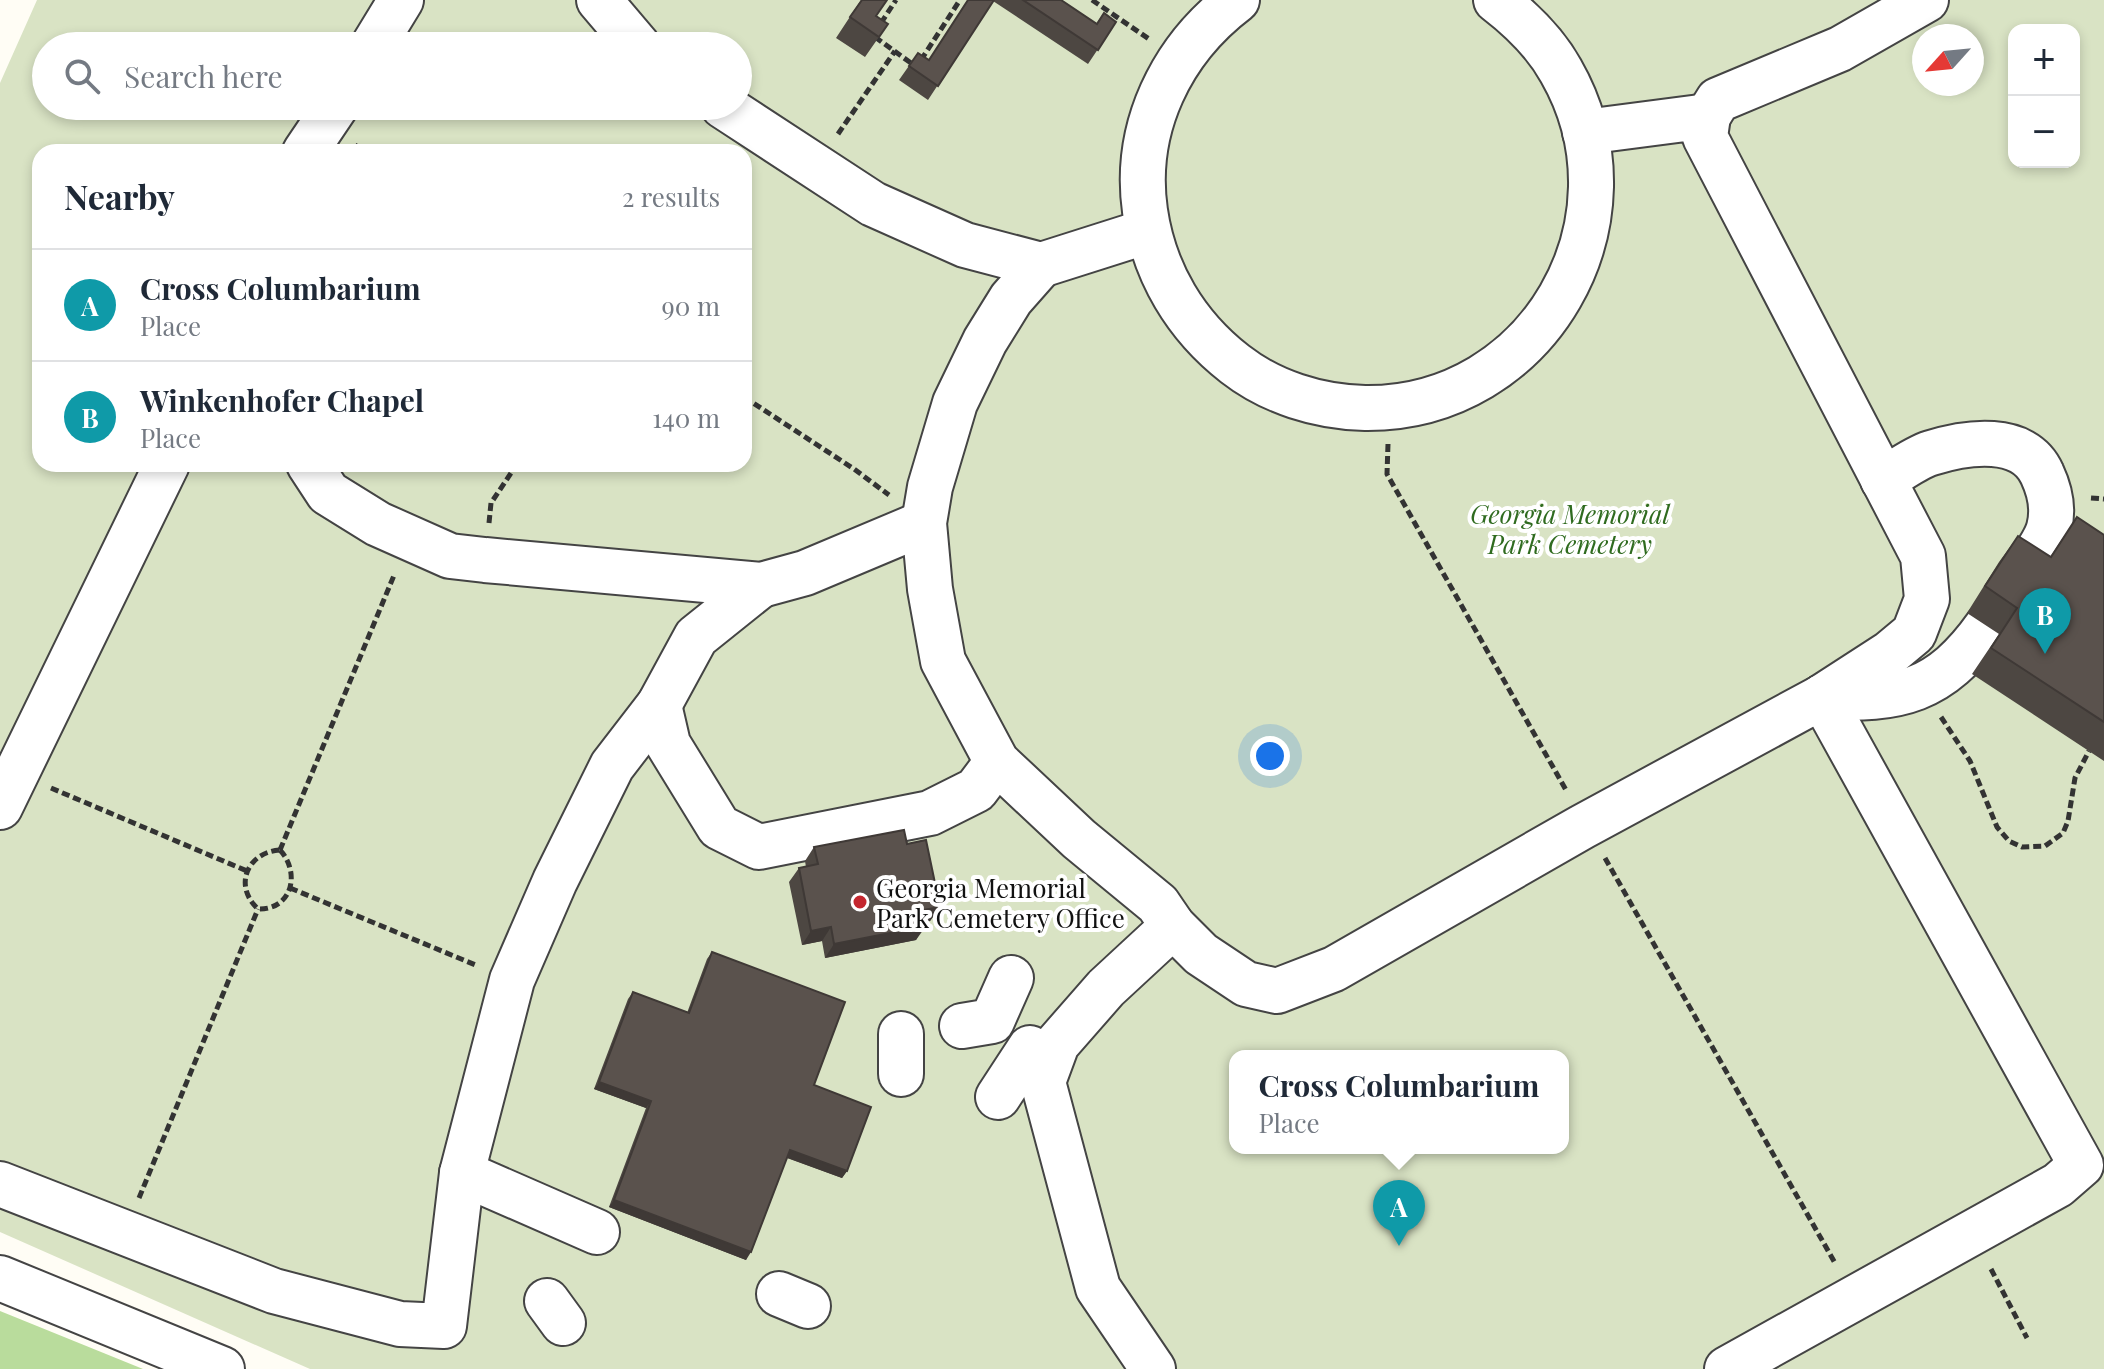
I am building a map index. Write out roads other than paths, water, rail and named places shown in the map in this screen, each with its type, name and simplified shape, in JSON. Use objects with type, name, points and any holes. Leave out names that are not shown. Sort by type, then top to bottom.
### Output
[{"type":"street","points":[[382,32],[401,0]]},
{"type":"street","points":[[599,0],[626,32]]},
{"type":"street","points":[[1237,0],[1209,24],[1180,59],[1159,98],[1148,130],[1143,197],[1148,231],[1158,265],[1194,326],[1219,352],[1247,373],[1312,401],[1346,407],[1382,408],[1417,403],[1451,392],[1483,377],[1512,356],[1537,331],[1558,303],[1578,260],[1591,202],[1591,167],[1575,100],[1561,71],[1527,27],[1496,0]]},
{"type":"street","points":[[1148,231],[1041,265],[1011,299],[985,341],[955,403],[930,487],[924,523],[930,589],[943,661],[997,762],[1158,904],[1173,926],[1201,954],[1246,984],[1277,991],[1334,969],[1582,827],[1822,697],[1890,653],[1914,633],[1927,599],[1923,556],[1705,137],[1708,116],[1718,100],[1840,49],[1926,0]]},
{"type":"street","points":[[1585,132],[1708,116]]},
{"type":"street","points":[[310,144],[327,120]]},
{"type":"street","points":[[744,120],[873,204],[965,245],[1041,265]]},
{"type":"street","points":[[1883,480],[1928,454],[1957,446],[1988,443],[2017,449],[2039,466],[2051,494],[2049,530],[2021,576]]},
{"type":"street","points":[[8,790],[163,472]]},
{"type":"street","points":[[314,472],[328,493],[378,524],[450,556],[761,585],[805,573],[924,523]]},
{"type":"street","points":[[0,1184],[274,1291],[400,1324],[444,1326],[462,1173],[512,980],[555,881],[612,766],[659,705],[696,637],[761,585]]},
{"type":"street","points":[[1822,697],[1868,699],[1904,692],[1933,681],[1967,654],[1987,626]]},
{"type":"street","points":[[1727,1369],[2058,1185],[2081,1165],[1822,697]]},
{"type":"street","points":[[659,705],[668,744],[719,827],[759,847],[930,813],[976,790],[997,762]]},
{"type":"street","points":[[1056,817],[1056,861]]},
{"type":"street","points":[[998,1097],[1040,1055],[1057,1044],[1106,988],[1173,926]]},
{"type":"street","points":[[1011,978],[977,1024],[1040,1055]]},
{"type":"street","points":[[1040,1055],[1070,1244],[1153,1369]]},
{"type":"street","points":[[462,1173],[580,1235]]},
{"type":"street","points":[[0,1278],[222,1369]]},
{"type":"place","name":"Winkenhofer Chapel","points":[[2045,654]]},
{"type":"place","name":"Georgia Memorial Park Cemetery Office","points":[[860,902]]},
{"type":"place","name":"Cross Columbarium","points":[[1399,1246]]},
{"type":"park label","name":"Georgia Memorial Park Cemetery","points":[[1570,528]]}]
